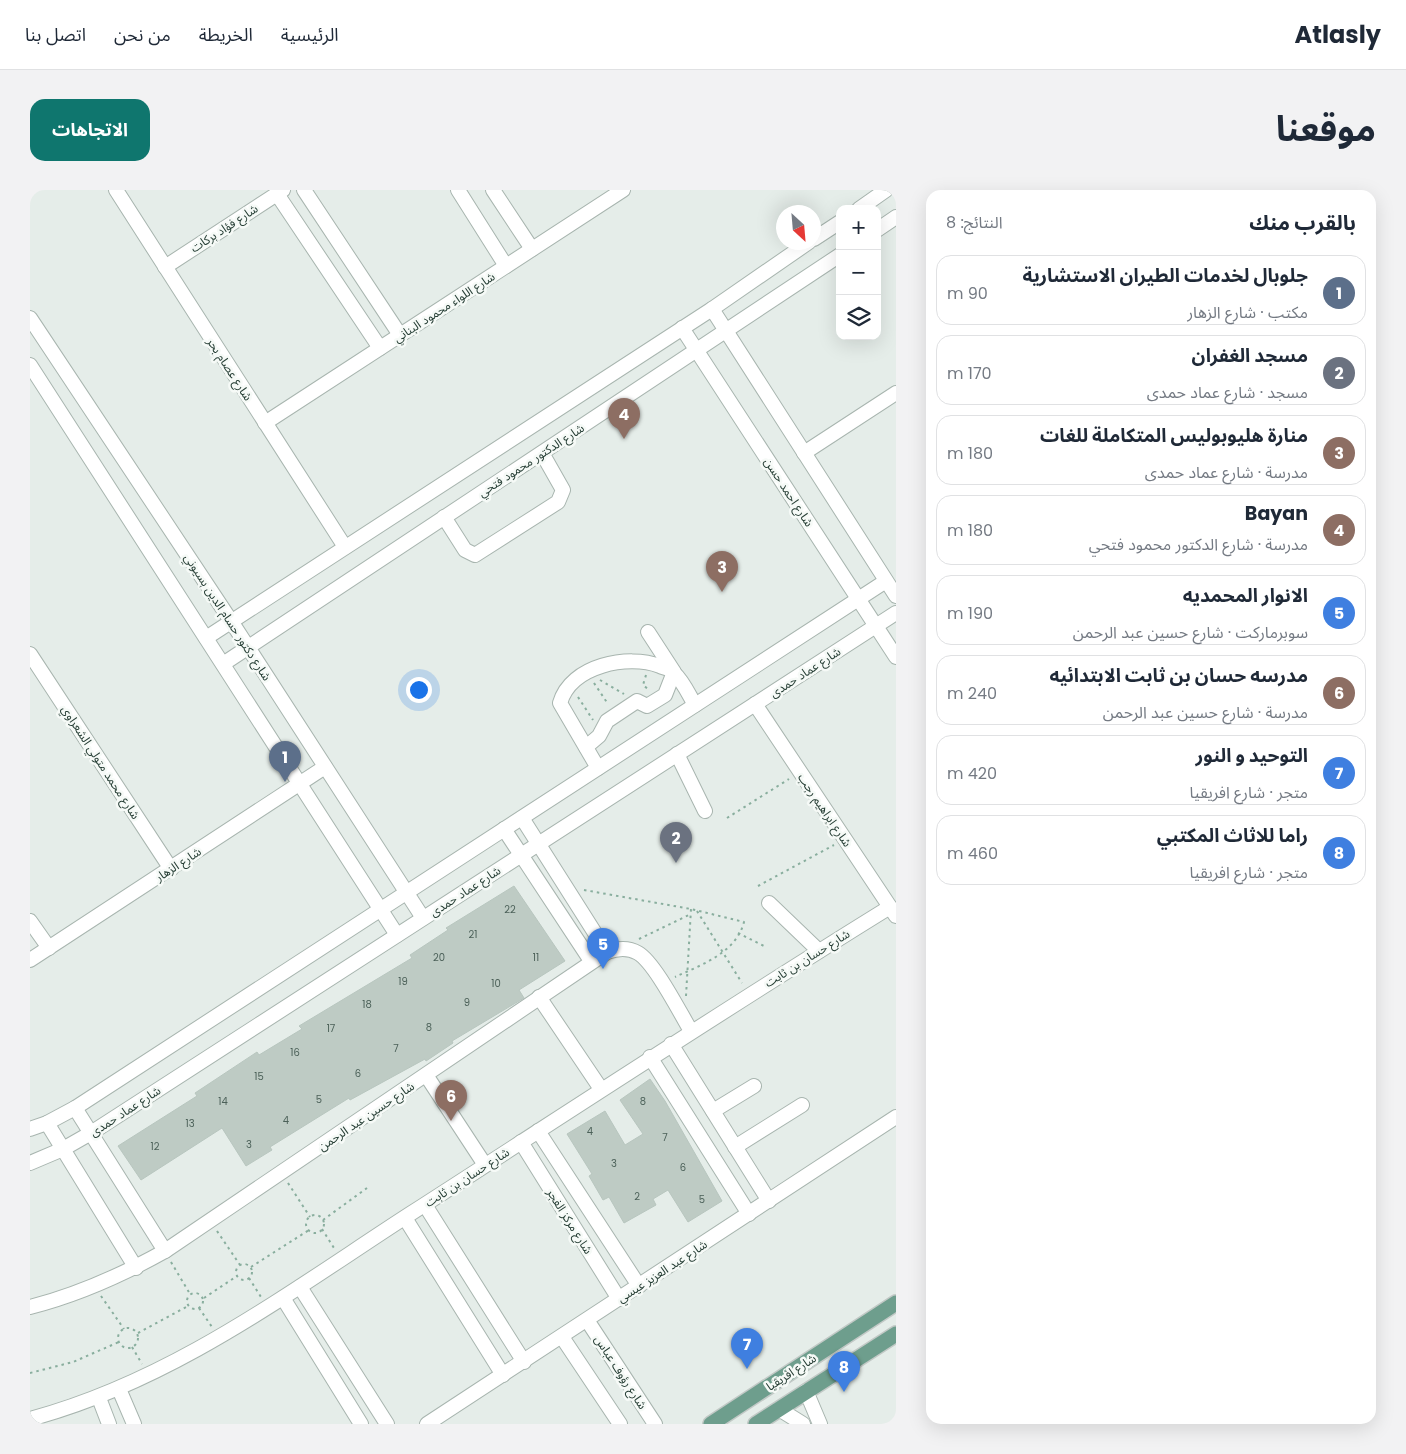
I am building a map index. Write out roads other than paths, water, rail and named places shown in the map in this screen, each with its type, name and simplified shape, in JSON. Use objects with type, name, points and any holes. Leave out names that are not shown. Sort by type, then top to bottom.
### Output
[{"type":"main road","name":"شارع افريقيا","points":[[711,1424],[896,1303]]},
{"type":"main road","name":"شارع افريقيا","points":[[756,1424],[806,1391],[894,1338]]},
{"type":"street","name":"شارع عصام بحر","points":[[116,190],[345,547]]},
{"type":"street","points":[[304,190],[400,335]]},
{"type":"street","points":[[458,190],[506,266]]},
{"type":"street","points":[[493,190],[532,249]]},
{"type":"street","name":"شارع اللواء محمود البناني","points":[[265,423],[623,190]]},
{"type":"street","points":[[864,205],[886,190]]},
{"type":"street","name":"شارع فؤاد بركات","points":[[165,267],[280,192]]},
{"type":"street","points":[[280,192],[380,348]]},
{"type":"street","points":[[881,227],[896,217]]},
{"type":"street","points":[[821,234],[836,225]]},
{"type":"street","points":[[206,638],[712,309],[797,250]]},
{"type":"street","name":"شارع الدكتور محمود فتحي","points":[[223,664],[836,258]]},
{"type":"street","points":[[712,309],[896,596]]},
{"type":"street","name":"شارع دكتور حسام الدين بسيوني","points":[[30,318],[231,621],[423,918]]},
{"type":"street","name":"شارع احمد حسن","points":[[682,328],[896,657]]},
{"type":"street","points":[[30,365],[397,935]]},
{"type":"street","points":[[804,454],[896,393]]},
{"type":"street","points":[[444,517],[466,550],[475,555],[550,507],[561,499],[563,490],[542,453]]},
{"type":"street","points":[[30,1129],[47,1123],[75,1108],[886,581]]},
{"type":"street","name":"شارع عماد حمدى","points":[[30,1163],[63,1149],[91,1133],[896,613]]},
{"type":"street","points":[[648,632],[695,705]]},
{"type":"street","name":"شارع محمد متولي الشعراوي","points":[[30,654],[171,869]]},
{"type":"street","points":[[598,768],[560,703],[571,687],[587,672],[608,664],[630,661],[650,663],[674,672]]},
{"type":"street","points":[[586,747],[601,733],[607,721],[637,701],[647,706],[665,695],[674,672]]},
{"type":"street","name":"شارع ابراهيم رجب","points":[[755,704],[893,911]]},
{"type":"street","points":[[678,754],[706,811]]},
{"type":"street","name":"شارع الزهار","points":[[30,960],[325,767]]},
{"type":"street","points":[[522,818],[607,952]]},
{"type":"street","points":[[504,829],[591,961]]},
{"type":"street","points":[[769,903],[819,951]]},
{"type":"street","name":"شارع حسان بن ثابت","points":[[30,1419],[99,1398],[220,1338],[650,1057],[819,951],[893,911]]},
{"type":"street","points":[[30,921],[49,948]]},
{"type":"street","name":"شارع حسين عبد الرحمن","points":[[30,1307],[94,1286],[136,1268],[165,1251],[591,961],[607,952],[617,948],[628,949],[646,960],[691,1031]]},
{"type":"street","points":[[540,997],[601,1090]]},
{"type":"street","points":[[671,1044],[769,1201]]},
{"type":"street","points":[[650,1057],[749,1214]]},
{"type":"street","points":[[426,1075],[485,1165]]},
{"type":"street","points":[[713,1111],[754,1086]]},
{"type":"street","points":[[735,1147],[802,1105]]},
{"type":"street","points":[[75,1108],[165,1251]]},
{"type":"street","name":"شارع عبد العزيز عيسي","points":[[427,1424],[896,1118]]},
{"type":"street","points":[[47,1123],[136,1268]]},
{"type":"street","name":"شارع مركز الفجر","points":[[538,1131],[639,1286]]},
{"type":"street","name":"شارع مركز الفجر","points":[[520,1142],[619,1299]]},
{"type":"street","points":[[425,1205],[524,1362]]},
{"type":"street","points":[[405,1218],[503,1375]]},
{"type":"street","points":[[300,1287],[387,1424]]},
{"type":"street","points":[[283,1298],[362,1424]]},
{"type":"street","name":"شارع رؤوف عباس","points":[[587,1320],[655,1424]]},
{"type":"street","points":[[562,1337],[620,1424]]},
{"type":"street","points":[[119,1389],[134,1424]]},
{"type":"street","points":[[806,1391],[818,1424]]},
{"type":"street","points":[[99,1398],[109,1424]]},
{"type":"street","points":[[779,1409],[803,1424]]},
{"type":"place","name":"Bayan","points":[[624,439]]},
{"type":"place","name":"منارة هليوبوليس المتكاملة للغات","points":[[722,592]]},
{"type":"place","name":"جلوبال لخدمات الطيران الاستشارية","points":[[285,782]]},
{"type":"place","name":"مسجد الغفران","points":[[676,863]]},
{"type":"place","name":"الانوار المحمديه","points":[[603,969]]},
{"type":"place","name":"مدرسه حسان بن ثابت الابتدائيه","points":[[451,1121]]},
{"type":"place","name":"التوحيد و النور","points":[[747,1369]]},
{"type":"place","name":"راما للاثاث المكتبي","points":[[844,1392]]}]
